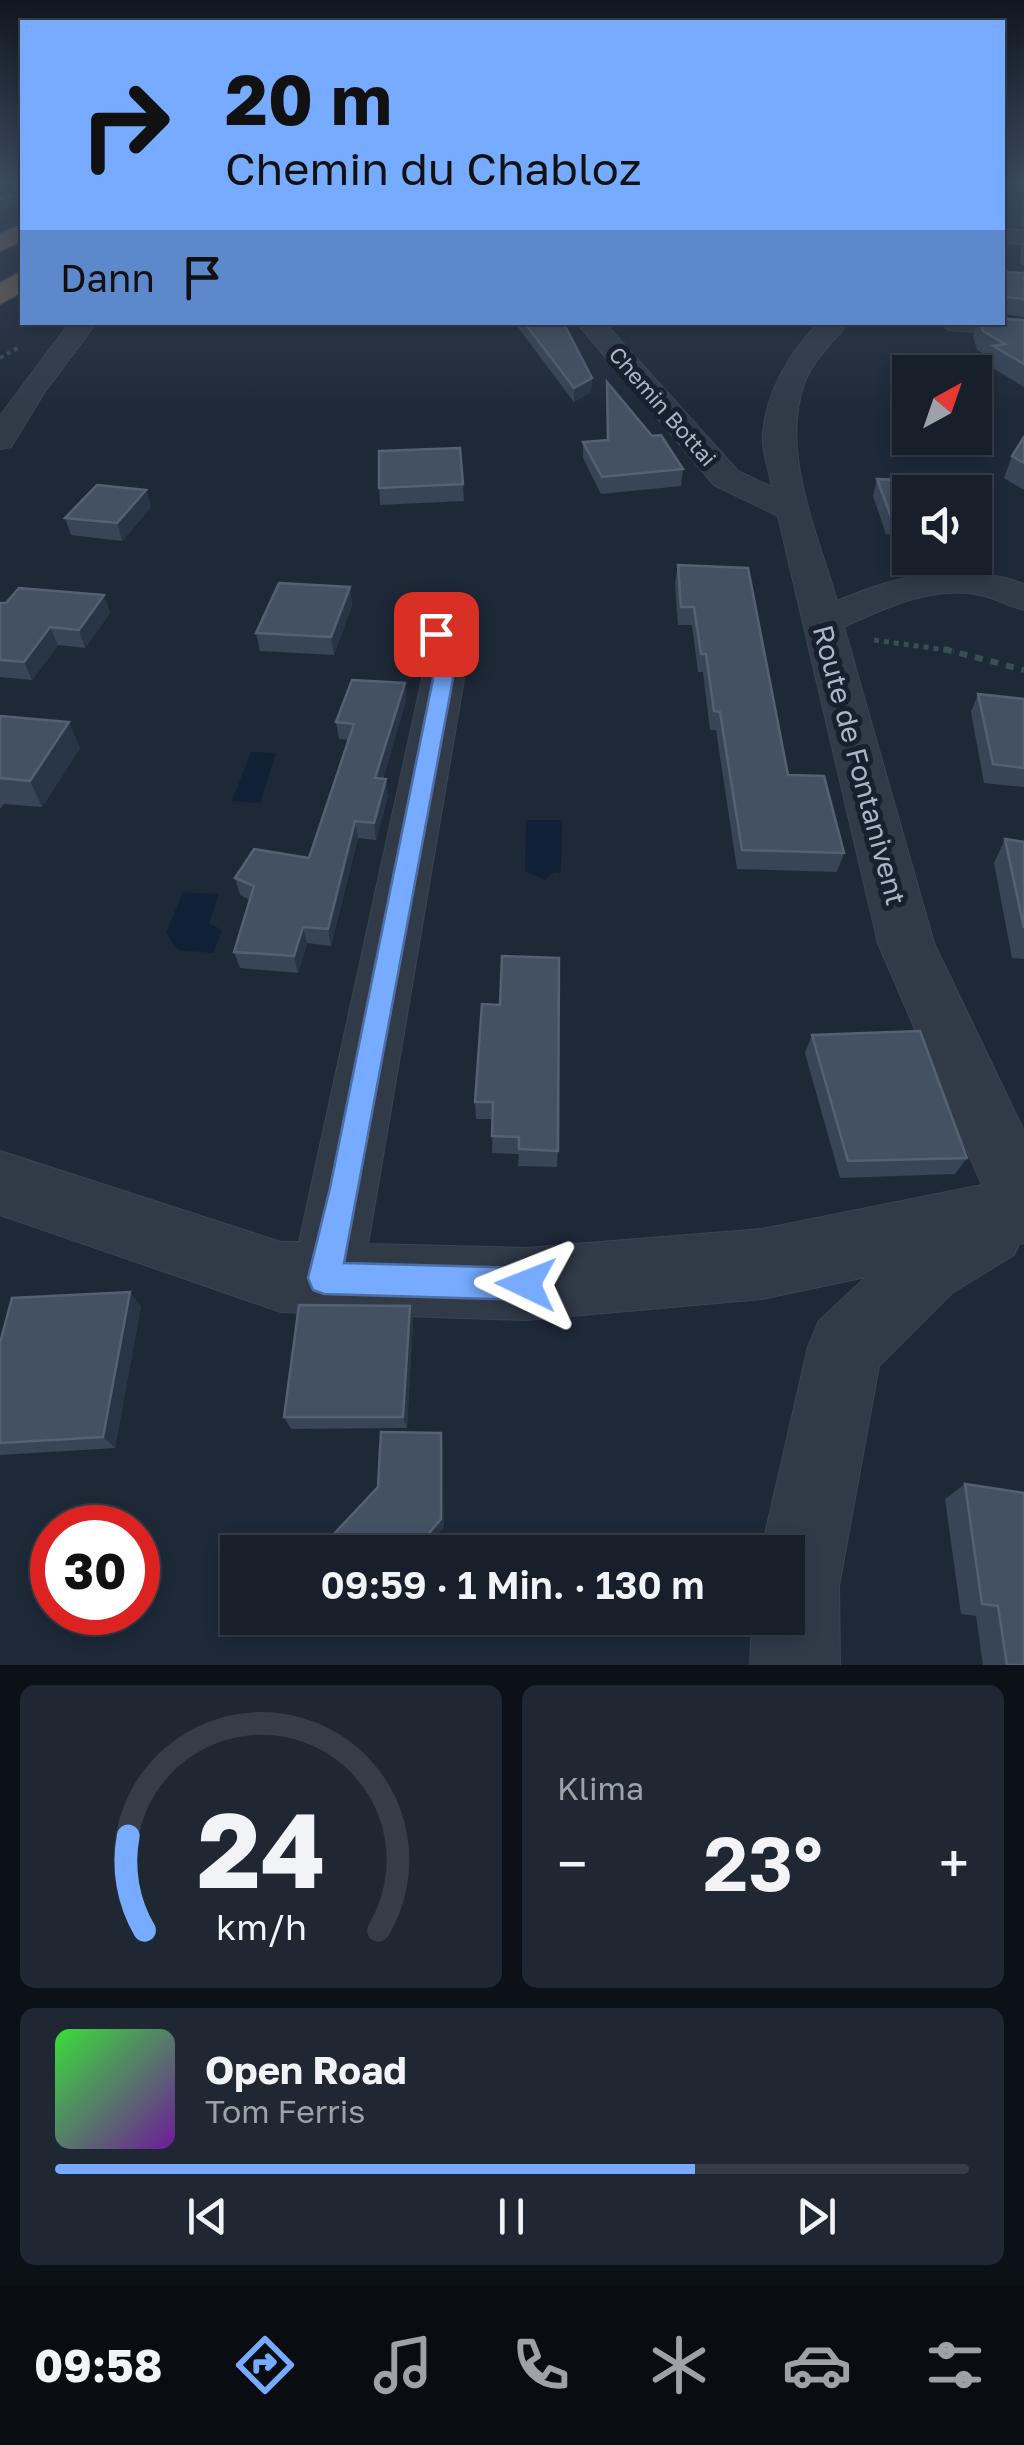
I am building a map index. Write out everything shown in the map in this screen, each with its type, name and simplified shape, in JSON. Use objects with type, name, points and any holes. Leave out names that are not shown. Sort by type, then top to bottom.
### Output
[{"type":"highway","points":[[0,296],[20,281]]},
{"type":"street","points":[[0,440],[31,390],[82,325]]},
{"type":"street","name":"Chemin Bottai","points":[[592,325],[726,478],[794,510]]},
{"type":"street","name":"Route de Fontanivent","points":[[833,325],[814,342],[790,383],[778,435],[794,510],[906,943],[1024,1208]]},
{"type":"street","points":[[986,325],[1024,328]]},
{"type":"street","points":[[825,630],[878,596],[926,584],[980,583],[1024,598]]},
{"type":"street","points":[[324,1278],[345,1188],[443,679],[436,634]]},
{"type":"street","points":[[2,1188],[281,1277],[526,1284],[762,1264],[1024,1208]]},
{"type":"street","points":[[796,1665],[796,1586],[845,1347],[927,1268],[1024,1208]]},
{"type":"path","points":[[825,630],[937,647],[1024,670]]},
{"type":"water","points":[[251,752],[276,753],[260,803],[232,801]]},
{"type":"water","points":[[526,820],[562,820],[561,873],[554,872],[545,880],[525,871]]},
{"type":"water","points":[[183,892],[219,894],[209,923],[222,930],[213,953],[178,950],[166,933]]},
{"type":"building","points":[[1005,272],[1024,273],[1024,299],[1005,298]]},
{"type":"building","points":[[1005,319],[1024,320],[1024,364],[993,346],[1005,344],[983,331],[981,325],[1005,325]]},
{"type":"building","points":[[526,325],[565,325],[592,378],[574,388]]},
{"type":"building","points":[[607,382],[652,436],[661,435],[683,469],[602,477],[583,442],[608,440]]},
{"type":"building","points":[[1024,437],[1024,463],[1012,456]]},
{"type":"building","points":[[460,448],[463,484],[379,488],[379,451]]},
{"type":"building","points":[[877,479],[892,480],[891,517]]},
{"type":"building","points":[[97,485],[146,490],[117,523],[65,518]]},
{"type":"building","points":[[678,565],[748,568],[788,775],[824,776],[844,853],[742,850],[720,712],[714,711],[694,607],[681,607]]},
{"type":"building","points":[[279,583],[350,587],[331,637],[256,633]]},
{"type":"building","points":[[19,588],[104,595],[79,630],[50,627],[24,662],[0,660],[0,603],[6,603]]},
{"type":"building","points":[[352,680],[405,683],[375,778],[386,779],[374,823],[355,821],[328,929],[303,927],[294,956],[234,952],[254,886],[235,878],[254,849],[309,858],[354,724],[336,722]]},
{"type":"building","points":[[978,694],[1024,699],[1024,768],[993,764]]},
{"type":"building","points":[[0,716],[69,722],[30,781],[0,778]]},
{"type":"building","points":[[1005,839],[1024,842],[1024,928]]},
{"type":"building","points":[[502,956],[559,958],[558,1151],[519,1149],[519,1137],[492,1136],[493,1102],[475,1102],[482,1004],[500,1005]]},
{"type":"building","points":[[920,1031],[967,1158],[848,1161],[812,1035]]},
{"type":"building","points":[[130,1292],[103,1437],[0,1443],[0,1343],[12,1298]]},
{"type":"building","points":[[299,1305],[410,1306],[403,1417],[284,1417]]},
{"type":"building","points":[[381,1432],[441,1433],[441,1519],[427,1535],[333,1535],[378,1487]]},
{"type":"building","points":[[965,1484],[1024,1493],[1024,1665],[1007,1665],[998,1606],[982,1604]]},
{"type":"route","points":[[436,634],[443,679],[338,1227],[324,1278],[526,1284]]}]
